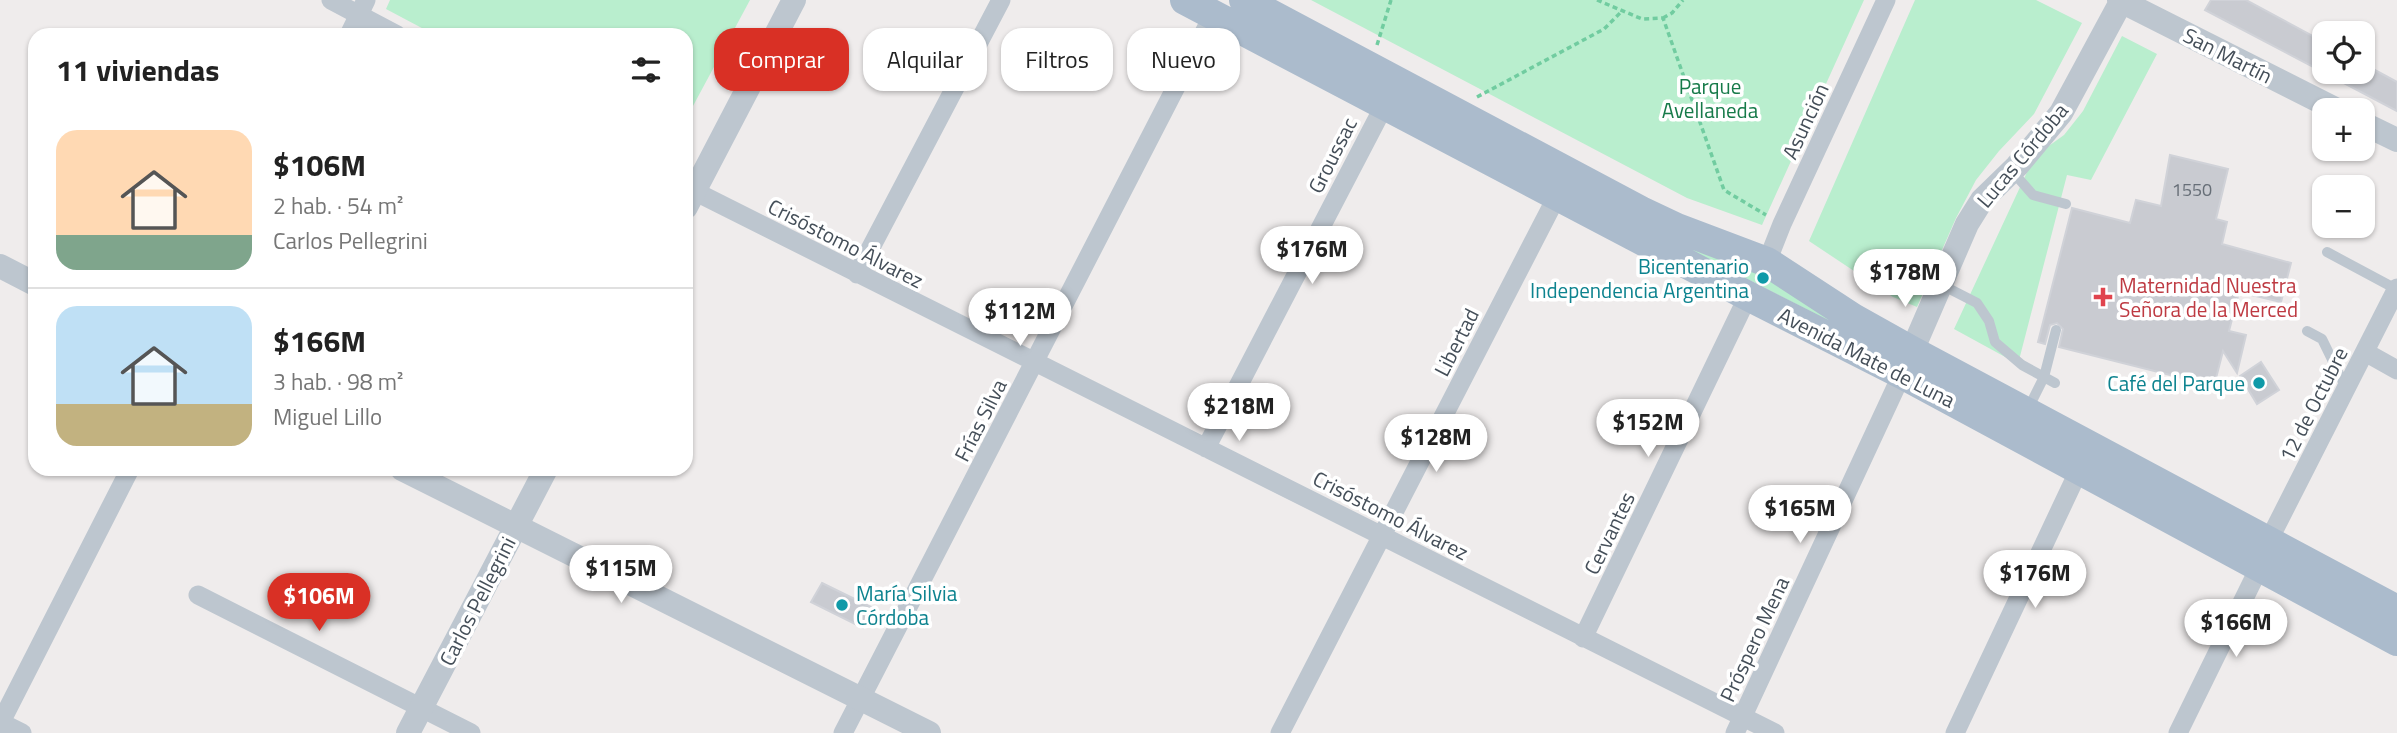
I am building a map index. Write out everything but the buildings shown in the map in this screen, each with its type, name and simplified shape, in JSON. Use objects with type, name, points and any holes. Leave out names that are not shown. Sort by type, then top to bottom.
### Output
[{"type":"main road","name":"Avenida Mate de Luna","points":[[1185,0],[1748,296],[2027,412],[2264,554],[2397,641]]},
{"type":"main road","name":"Avenida Mate de Luna","points":[[1244,0],[1653,216],[1767,262],[1853,318],[1907,363],[2079,470],[2264,554],[2397,610]]},
{"type":"street","points":[[331,0],[363,7],[388,28]]},
{"type":"street","points":[[693,188],[794,0]]},
{"type":"street","points":[[857,274],[1001,0]]},
{"type":"street","name":"Asunción","points":[[1767,262],[1886,0]]},
{"type":"street","name":"San Martín","points":[[2121,0],[2313,98]]},
{"type":"street","name":"Lucas Córdoba","points":[[1907,363],[1972,216],[1982,200],[2012,171],[2061,113],[2121,0]]},
{"type":"street","points":[[352,28],[363,7]]},
{"type":"street","name":"Frías Silva","points":[[843,733],[1213,15]]},
{"type":"street","name":"Groussac","points":[[1206,448],[1384,106]]},
{"type":"street","points":[[2375,129],[2397,140]]},
{"type":"street","name":"Libertad","points":[[1280,733],[1557,196]]},
{"type":"street","name":"Crisóstomo Álvarez","points":[[693,197],[857,274],[1382,536],[1583,638],[1739,725],[1775,733]]},
{"type":"street","points":[[2,273],[28,282]]},
{"type":"street","name":"12 de Octubre","points":[[2178,733],[2397,289]]},
{"type":"street","name":"Cervantes","points":[[1583,638],[1748,296]]},
{"type":"street","points":[[2365,352],[2397,370]]},
{"type":"street","name":"Próspero Mena","points":[[1739,725],[1907,363]]},
{"type":"street","points":[[1955,733],[2079,470]]},
{"type":"street","points":[[22,733],[0,722],[126,476]]},
{"type":"street","points":[[416,476],[929,733]]},
{"type":"street","name":"Carlos Pellegrini","points":[[408,733],[542,476]]},
{"type":"street","points":[[198,595],[471,733]]},
{"type":"lane","points":[[2012,171],[2033,195],[2066,205]]},
{"type":"lane","points":[[2326,252],[2397,289]]},
{"type":"lane","points":[[1940,284],[1977,303],[1989,321],[1995,342],[2022,365],[2055,383]]},
{"type":"lane","points":[[2027,412],[2044,377],[2056,330]]},
{"type":"lane","points":[[2306,331],[2322,339],[2346,389]]},
{"type":"path","points":[[1370,67],[1391,0]]},
{"type":"path","points":[[1597,0],[1642,19],[1663,18],[1672,13],[1683,0]]},
{"type":"path","points":[[1452,111],[1604,29],[1622,11]]},
{"type":"path","points":[[1663,18],[1724,190],[1782,225]]},
{"type":"green space","points":[[390,0],[750,0],[735,28],[714,28],[714,67],[693,106],[693,28],[422,28],[386,9]]},
{"type":"green space","name":"Parque Avellaneda","points":[[1311,0],[1864,0],[1762,225],[1687,198]]},
{"type":"green space","points":[[1915,0],[2036,0],[2082,23],[2034,114],[1976,180],[1956,218],[1917,307],[1893,297],[1809,241]]},
{"type":"green space","points":[[2122,36],[2157,54],[2091,180],[2067,175],[2018,364],[1954,329],[2028,170],[2046,148],[2064,135],[2083,111]]},
{"type":"green space","points":[[1636,222],[1768,275],[1890,352]]},
{"type":"place","name":"Bicentenario Independencia Argentina","points":[[1763,278]]},
{"type":"place","name":"Maternidad Nuestra Señora de la Merced","points":[[2103,297]]},
{"type":"place","name":"Café del Parque","points":[[2259,383]]},
{"type":"place","name":"María Silvia Córdoba","points":[[842,605]]}]
